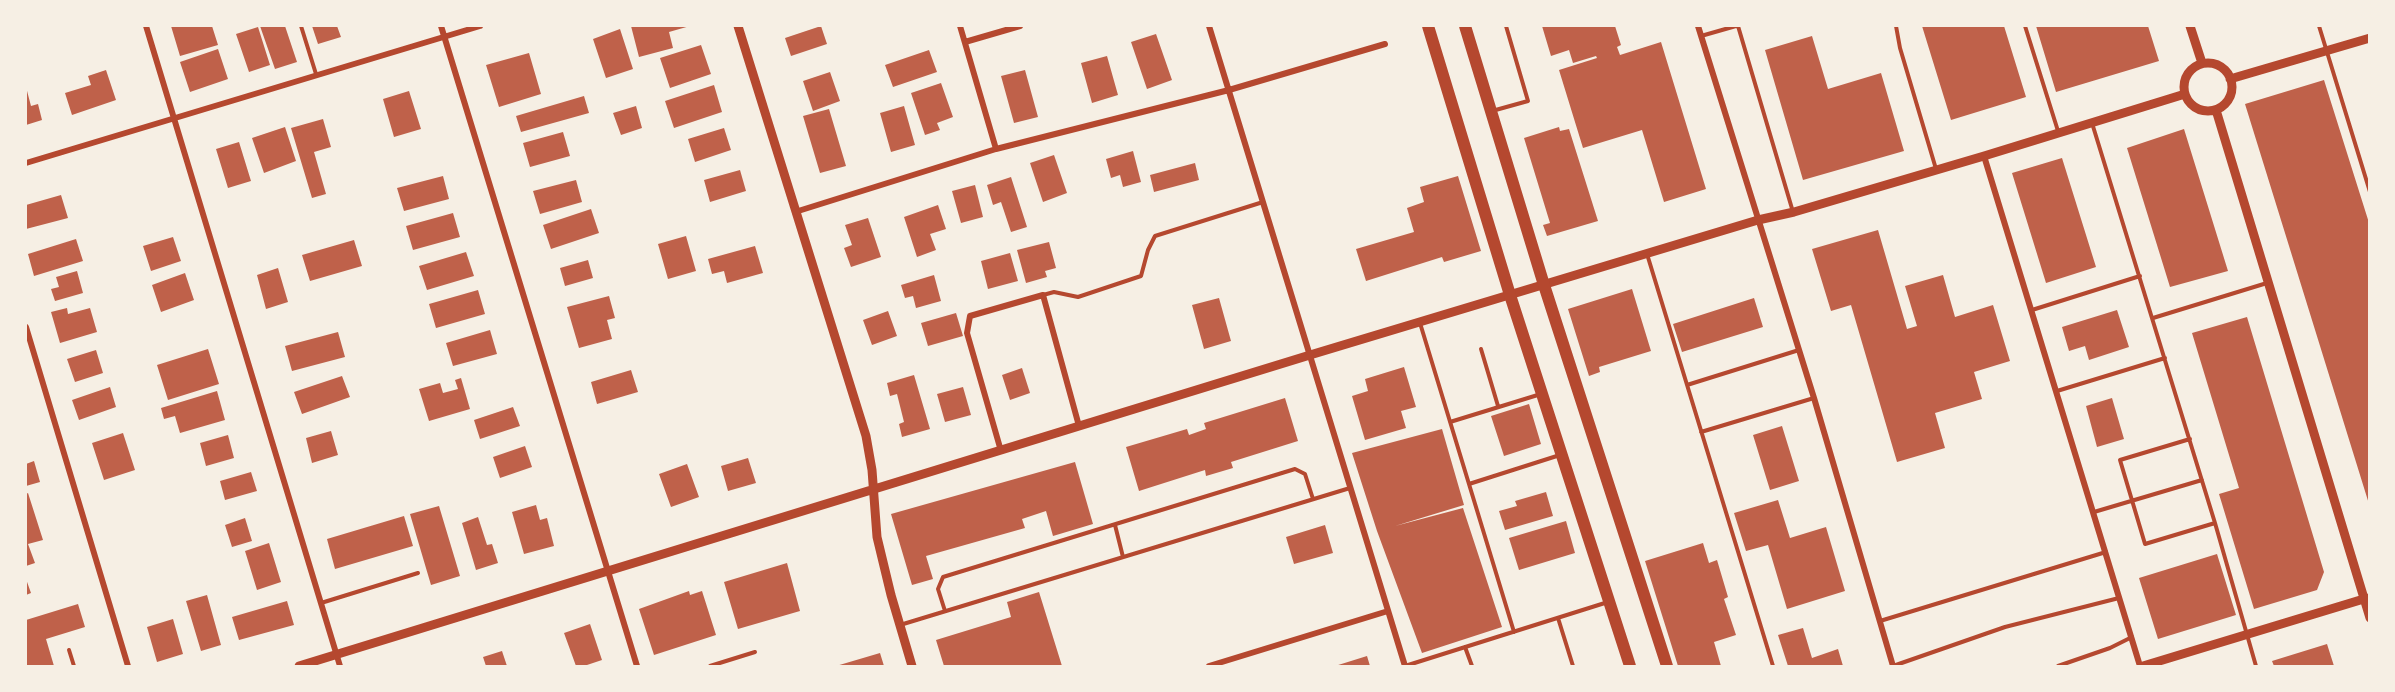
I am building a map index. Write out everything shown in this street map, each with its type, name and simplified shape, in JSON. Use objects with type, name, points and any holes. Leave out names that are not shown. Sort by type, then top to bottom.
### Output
[{"type":"main road","points":[[1428,26],[1510,295],[1630,666]]},
{"type":"main road","points":[[1465,26],[1544,285],[1667,666]]},
{"type":"street","points":[[146,26],[340,666]]},
{"type":"street","points":[[441,26],[637,666]]},
{"type":"street","points":[[26,164],[480,26]]},
{"type":"street","points":[[738,26],[866,436],[877,537],[899,625],[912,666]]},
{"type":"street","points":[[960,26],[996,149]]},
{"type":"street","points":[[965,42],[1020,26]]},
{"type":"street","points":[[1209,26],[1405,666]]},
{"type":"street","points":[[1698,26],[1814,398],[1893,666]]},
{"type":"street","points":[[2190,26],[2202,63]]},
{"type":"street","points":[[2230,79],[2370,38]]},
{"type":"street","points":[[795,212],[996,149],[1228,90],[1385,44]]},
{"type":"street","points":[[2202,63],[2217,64],[2224,69],[2230,79],[2232,91],[2229,99],[2216,110],[2200,110],[2193,106],[2184,94],[2185,78],[2189,71],[2202,63]]},
{"type":"street","points":[[299,666],[1420,322],[1758,220],[1794,212],[1984,156],[2184,94]]},
{"type":"street","points":[[2216,110],[2367,598],[2370,618]]},
{"type":"street","points":[[1984,156],[2141,666],[2367,598]]},
{"type":"street","points":[[1001,451],[967,333],[970,316],[1043,295],[1079,426]]},
{"type":"street","points":[[26,327],[128,666]]},
{"type":"street","points":[[1214,666],[1388,611]]},
{"type":"lane","points":[[301,26],[316,74]]},
{"type":"lane","points":[[1491,111],[1528,101],[1506,26]]},
{"type":"lane","points":[[1701,36],[1737,26],[1794,212]]},
{"type":"lane","points":[[1896,26],[1900,48],[1936,170]]},
{"type":"lane","points":[[2025,26],[2058,133]]},
{"type":"lane","points":[[2319,26],[2370,192]]},
{"type":"lane","points":[[2092,123],[2190,440],[2256,666]]},
{"type":"lane","points":[[1043,295],[1054,292],[1078,297],[1141,276],[1148,250],[1155,236],[1263,202]]},
{"type":"lane","points":[[1646,254],[1773,666]]},
{"type":"lane","points":[[2032,310],[2140,276]]},
{"type":"lane","points":[[2153,318],[2269,282]]},
{"type":"lane","points":[[1420,322],[1514,632]]},
{"type":"lane","points":[[1481,349],[1498,406]]},
{"type":"lane","points":[[1687,385],[1799,350]]},
{"type":"lane","points":[[2057,392],[2165,358]]},
{"type":"lane","points":[[1450,422],[1541,393]]},
{"type":"lane","points":[[1701,432],[1814,398]]},
{"type":"lane","points":[[2190,440],[2120,460],[2145,544],[2215,524]]},
{"type":"lane","points":[[1469,484],[1561,455]]},
{"type":"lane","points":[[945,611],[938,589],[943,578],[1295,469],[1305,474],[1313,499]]},
{"type":"lane","points":[[2094,512],[2202,480]]},
{"type":"lane","points":[[899,625],[1350,488]]},
{"type":"lane","points":[[1115,525],[1123,557]]},
{"type":"lane","points":[[1880,621],[2106,552]]},
{"type":"lane","points":[[321,603],[418,573]]},
{"type":"lane","points":[[1893,666],[2005,627],[2120,597]]},
{"type":"lane","points":[[1405,666],[1609,601]]},
{"type":"lane","points":[[1558,618],[1573,666]]},
{"type":"lane","points":[[2058,666],[2110,648],[2132,637]]},
{"type":"lane","points":[[1465,647],[1472,666]]},
{"type":"lane","points":[[69,650],[74,666]]},
{"type":"lane","points":[[710,666],[755,652]]},
{"type":"building","points":[[171,26],[212,26],[218,45],[180,56]]},
{"type":"building","points":[[260,26],[285,26],[297,62],[275,69]]},
{"type":"building","points":[[312,26],[337,26],[341,37],[318,44]]},
{"type":"building","points":[[631,26],[690,26],[669,32],[673,48],[639,57]]},
{"type":"building","points":[[821,26],[827,44],[791,56],[785,38]]},
{"type":"building","points":[[1542,26],[1615,26],[1621,45],[1617,47],[1620,55],[1661,42],[1706,189],[1664,202],[1642,130],[1583,148],[1559,70],[1597,58],[1596,56],[1573,63],[1569,50],[1551,56]]},
{"type":"building","points":[[1922,26],[2004,26],[2026,97],[1951,120]]},
{"type":"building","points":[[2036,26],[2148,26],[2159,61],[2056,92]]},
{"type":"building","points":[[258,27],[270,65],[249,72],[236,34]]},
{"type":"building","points":[[620,29],[633,69],[606,78],[593,39]]},
{"type":"building","points":[[1156,34],[1172,80],[1147,89],[1131,42]]},
{"type":"building","points":[[1812,36],[1828,89],[1881,73],[1904,151],[1803,180],[1765,50]]},
{"type":"building","points":[[701,45],[711,74],[670,88],[660,58]]},
{"type":"building","points":[[218,49],[228,79],[190,92],[180,62]]},
{"type":"building","points":[[929,50],[937,72],[893,87],[885,65]]},
{"type":"building","points":[[529,53],[541,94],[499,107],[486,65]]},
{"type":"building","points":[[1107,56],[1118,95],[1092,103],[1081,63]]},
{"type":"building","points":[[106,70],[116,100],[72,115],[65,93],[91,85],[88,76]]},
{"type":"building","points":[[1025,70],[1038,117],[1014,123],[1001,76]]},
{"type":"building","points":[[830,72],[840,101],[813,111],[803,81]]},
{"type":"building","points":[[2324,80],[2370,226],[2369,504],[2245,104]]},
{"type":"building","points":[[941,83],[953,117],[937,123],[940,130],[925,135],[911,93]]},
{"type":"building","points":[[714,85],[722,112],[674,128],[665,101]]},
{"type":"building","points":[[26,87],[31,106],[38,104],[42,120],[26,125]]},
{"type":"building","points":[[409,91],[421,129],[394,137],[383,99]]},
{"type":"building","points":[[584,96],[589,113],[521,132],[516,116]]},
{"type":"building","points":[[636,106],[642,128],[621,135],[613,113]]},
{"type":"building","points":[[904,106],[915,145],[891,152],[880,113]]},
{"type":"building","points":[[829,109],[846,166],[820,173],[803,116]]},
{"type":"building","points":[[323,119],[331,147],[314,152],[326,194],[312,198],[291,128]]},
{"type":"building","points":[[285,127],[296,161],[264,173],[252,138]]},
{"type":"building","points":[[1559,127],[1560,131],[1569,129],[1598,221],[1547,236],[1543,225],[1550,223],[1524,138]]},
{"type":"building","points":[[724,128],[731,150],[695,162],[688,139]]},
{"type":"building","points":[[2184,129],[2228,271],[2170,287],[2127,148]]},
{"type":"building","points":[[563,132],[570,156],[530,167],[523,143]]},
{"type":"building","points":[[239,142],[251,181],[228,188],[216,149]]},
{"type":"building","points":[[1133,151],[1141,182],[1123,187],[1120,175],[1111,178],[1106,159]]},
{"type":"building","points":[[1054,155],[1067,193],[1043,202],[1030,163]]},
{"type":"building","points":[[2062,158],[2096,267],[2046,283],[2012,173]]},
{"type":"building","points":[[1195,163],[1199,180],[1154,192],[1150,175]]},
{"type":"building","points":[[740,170],[746,191],[710,202],[704,180]]},
{"type":"building","points":[[443,176],[449,199],[404,211],[397,188]]},
{"type":"building","points":[[1458,176],[1481,251],[1444,262],[1442,257],[1366,281],[1356,249],[1414,232],[1407,208],[1424,202],[1420,187]]},
{"type":"building","points":[[1011,177],[1027,227],[1011,232],[1001,202],[993,205],[987,185]]},
{"type":"building","points":[[576,180],[582,202],[540,214],[533,191]]},
{"type":"building","points":[[975,185],[983,217],[961,223],[952,191]]},
{"type":"building","points":[[61,195],[68,218],[26,229],[26,205]]},
{"type":"building","points":[[938,205],[946,229],[930,234],[936,250],[917,257],[904,217]]},
{"type":"building","points":[[591,209],[599,233],[551,249],[543,225]]},
{"type":"building","points":[[453,213],[460,237],[413,250],[406,226]]},
{"type":"building","points":[[868,218],[881,257],[851,267],[844,248],[852,245],[845,225]]},
{"type":"building","points":[[1878,230],[1907,329],[1917,326],[1905,286],[1943,275],[1955,317],[1993,305],[2010,361],[1974,372],[1982,399],[1935,413],[1945,448],[1897,462],[1851,305],[1831,311],[1812,249]]},
{"type":"building","points":[[686,236],[696,271],[668,279],[658,244]]},
{"type":"building","points":[[173,237],[181,261],[151,271],[143,246]]},
{"type":"building","points":[[76,239],[83,261],[34,276],[28,254]]},
{"type":"building","points":[[354,240],[362,266],[310,281],[302,255]]},
{"type":"building","points":[[1049,242],[1056,268],[1045,271],[1047,277],[1026,283],[1017,250]]},
{"type":"building","points":[[755,246],[763,273],[727,283],[724,271],[712,274],[708,259]]},
{"type":"building","points":[[466,252],[474,276],[427,290],[419,266]]},
{"type":"building","points":[[1010,253],[1018,281],[988,289],[981,261]]},
{"type":"building","points":[[588,260],[593,278],[565,286],[560,268]]},
{"type":"building","points":[[278,268],[288,302],[266,309],[257,275]]},
{"type":"building","points":[[77,271],[83,293],[55,301],[51,289],[59,287],[56,277]]},
{"type":"building","points":[[185,273],[194,300],[161,312],[152,285]]},
{"type":"building","points":[[934,275],[941,301],[916,308],[913,296],[905,298],[901,285]]},
{"type":"building","points":[[1632,289],[1651,351],[1599,367],[1600,372],[1589,376],[1568,309]]},
{"type":"building","points":[[478,290],[485,314],[436,328],[429,304]]},
{"type":"building","points":[[609,296],[615,318],[607,320],[612,339],[579,348],[567,307]]},
{"type":"building","points":[[1219,298],[1231,341],[1204,349],[1192,305]]},
{"type":"building","points":[[1754,298],[1763,327],[1682,352],[1673,324]]},
{"type":"building","points":[[67,308],[68,314],[90,308],[97,332],[60,343],[51,312]]},
{"type":"building","points":[[2117,310],[2129,347],[2089,360],[2085,346],[2069,351],[2062,327]]},
{"type":"building","points":[[888,311],[897,336],[872,345],[863,320]]},
{"type":"building","points":[[956,313],[963,336],[928,346],[921,323]]},
{"type":"building","points":[[2247,317],[2324,572],[2317,590],[2254,609],[2219,494],[2239,488],[2192,333]]},
{"type":"building","points":[[490,330],[497,354],[453,366],[446,343]]},
{"type":"building","points":[[338,332],[345,357],[292,371],[285,346]]},
{"type":"building","points":[[208,349],[219,384],[168,400],[157,365]]},
{"type":"building","points":[[96,350],[103,373],[75,382],[67,359]]},
{"type":"building","points":[[1404,367],[1416,407],[1401,411],[1406,428],[1365,440],[1352,396],[1368,391],[1365,379]]},
{"type":"building","points":[[1022,368],[1030,393],[1010,400],[1002,375]]},
{"type":"building","points":[[631,370],[638,392],[597,404],[591,382]]},
{"type":"building","points":[[914,375],[930,429],[902,437],[899,424],[904,422],[897,394],[890,396],[887,383]]},
{"type":"building","points":[[342,376],[350,397],[302,414],[294,392]]},
{"type":"building","points":[[461,378],[470,409],[429,421],[419,389],[440,383],[443,393],[458,389],[455,380]]},
{"type":"building","points":[[110,387],[116,407],[79,420],[72,400]]},
{"type":"building","points":[[963,387],[971,415],[945,422],[937,394]]},
{"type":"building","points":[[217,391],[225,420],[180,433],[175,416],[164,419],[161,408]]},
{"type":"building","points":[[1285,398],[1298,441],[1231,462],[1233,468],[1206,476],[1205,470],[1139,491],[1126,447],[1187,429],[1189,435],[1206,429],[1204,423]]},
{"type":"building","points":[[2112,398],[2124,439],[2097,447],[2086,406]]},
{"type":"building","points":[[1529,404],[1541,444],[1504,456],[1491,416]]},
{"type":"building","points":[[513,407],[520,426],[480,439],[474,420]]},
{"type":"building","points":[[1782,426],[1799,481],[1770,490],[1753,435]]},
{"type":"building","points":[[1442,429],[1464,505],[1395,526],[1463,508],[1502,627],[1422,653],[1377,531],[1352,453]]},
{"type":"building","points":[[331,431],[338,455],[312,463],[306,438]]},
{"type":"building","points":[[123,433],[135,470],[104,480],[92,443]]},
{"type":"building","points":[[228,435],[234,458],[206,466],[200,443]]},
{"type":"building","points":[[525,446],[532,467],[500,478],[493,457]]},
{"type":"building","points":[[748,458],[756,483],[728,491],[721,466]]},
{"type":"building","points":[[34,461],[40,482],[26,486],[26,464]]},
{"type":"building","points":[[1075,462],[1093,524],[1053,536],[1046,511],[1022,519],[1025,528],[926,556],[933,579],[912,585],[891,514]]},
{"type":"building","points":[[687,464],[699,497],[671,507],[659,474]]},
{"type":"building","points":[[251,472],[257,491],[225,500],[220,481]]},
{"type":"building","points":[[1546,492],[1553,516],[1505,530],[1499,511],[1517,506],[1515,501]]},
{"type":"building","points":[[28,493],[43,540],[28,544],[35,563],[26,566],[26,494]]},
{"type":"building","points":[[1778,500],[1790,538],[1826,527],[1845,591],[1787,609],[1768,545],[1746,551],[1734,513]]},
{"type":"building","points":[[536,505],[540,520],[547,518],[554,546],[524,554],[512,512]]},
{"type":"building","points":[[439,506],[460,576],[431,585],[410,514]]},
{"type":"building","points":[[404,516],[413,546],[335,569],[327,539]]},
{"type":"building","points":[[478,517],[487,545],[492,544],[498,563],[476,570],[462,523]]},
{"type":"building","points":[[245,518],[252,541],[232,547],[225,525]]},
{"type":"building","points":[[1566,521],[1575,553],[1519,570],[1509,538]]},
{"type":"building","points":[[1325,525],[1333,553],[1294,564],[1286,537]]},
{"type":"building","points":[[269,543],[281,582],[257,590],[245,551]]},
{"type":"building","points":[[1703,543],[1709,563],[1717,560],[1728,597],[1724,599],[1736,635],[1714,642],[1721,666],[1678,666],[1645,561]]},
{"type":"building","points":[[2217,554],[2236,615],[2158,639],[2139,578]]},
{"type":"building","points":[[787,563],[800,611],[738,629],[724,582]]},
{"type":"building","points":[[26,579],[31,593],[26,595]]},
{"type":"building","points":[[689,591],[690,595],[702,591],[716,635],[654,655],[639,609]]},
{"type":"building","points":[[1039,592],[1062,666],[944,666],[936,640],[1011,617],[1007,602]]},
{"type":"building","points":[[207,595],[221,645],[201,651],[186,601]]},
{"type":"building","points":[[287,601],[294,625],[239,640],[232,617]]},
{"type":"building","points":[[78,604],[85,627],[46,639],[54,666],[26,666],[26,620]]},
{"type":"building","points":[[173,619],[183,654],[157,662],[147,627]]},
{"type":"building","points":[[590,624],[602,660],[576,666],[564,633]]},
{"type":"building","points":[[1803,628],[1812,658],[1838,649],[1843,666],[1788,666],[1778,635]]},
{"type":"building","points":[[2327,644],[2334,666],[2274,666],[2272,661]]},
{"type":"building","points":[[502,651],[507,666],[486,666],[483,657]]},
{"type":"building","points":[[880,653],[884,666],[836,666]]},
{"type":"building","points":[[1367,656],[1370,666],[1335,666]]}]
